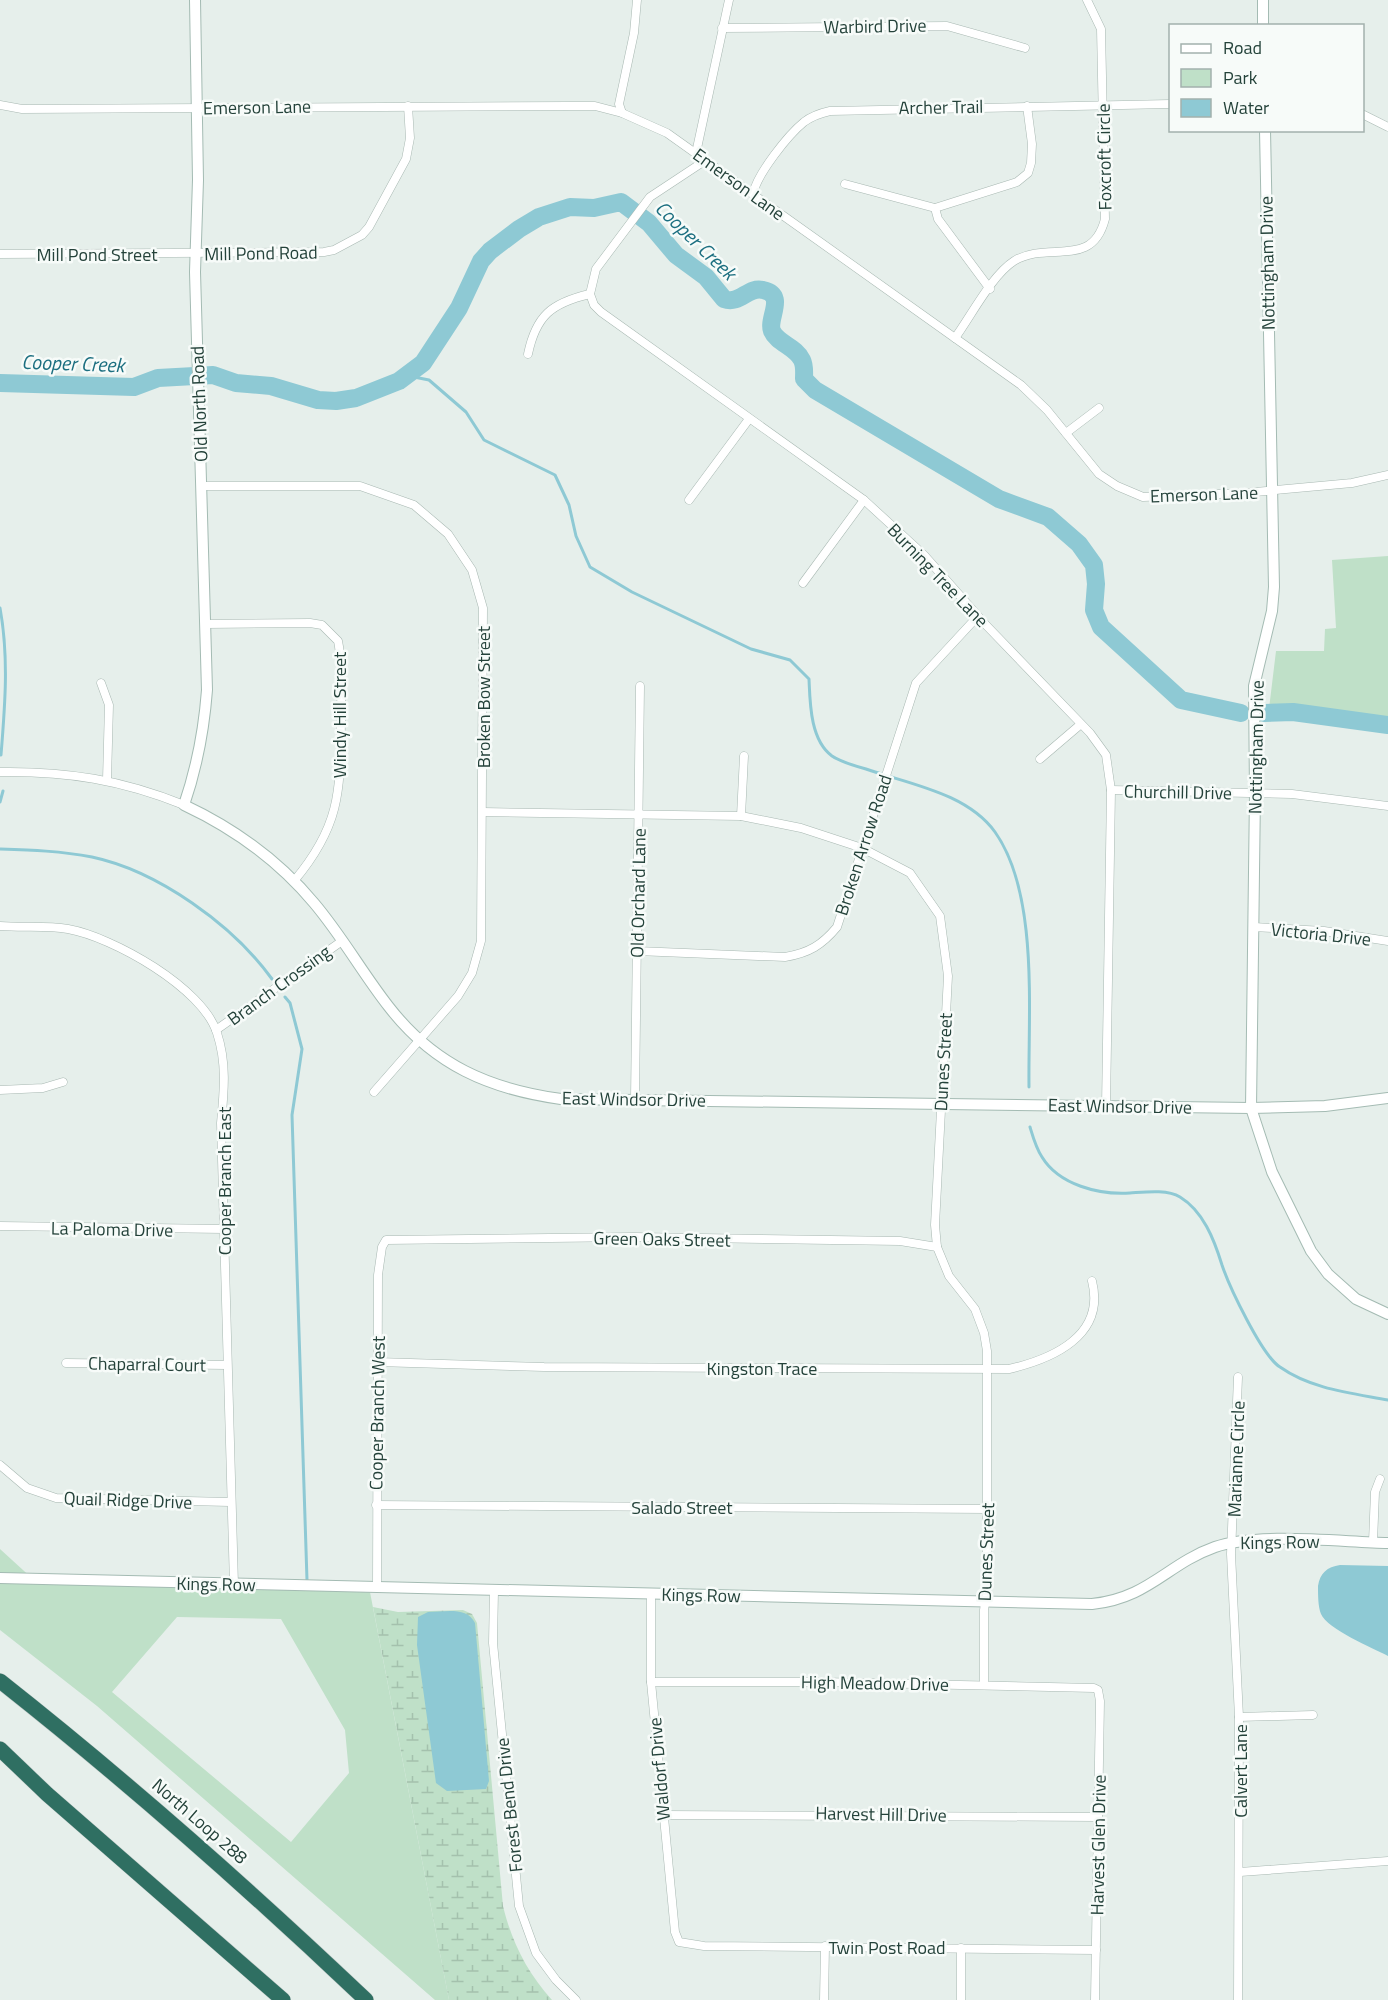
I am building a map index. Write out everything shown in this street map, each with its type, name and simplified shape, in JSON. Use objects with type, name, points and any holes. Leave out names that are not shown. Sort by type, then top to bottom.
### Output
[{"type":"highway","name":"North Loop 288","points":[[0,1681],[142,1796],[238,1880],[366,2000]]},
{"type":"highway","points":[[0,1749],[47,1794],[283,2000]]},
{"type":"street","name":"Old North Road","points":[[184,805],[193,779],[204,724],[206,624],[195,254],[198,180],[195,0]]},
{"type":"street","points":[[622,113],[619,104],[634,33],[637,0]]},
{"type":"street","points":[[696,153],[729,0]]},
{"type":"street","name":"Foxcroft Circle","points":[[955,338],[1004,270],[1024,257],[1042,251],[1080,250],[1096,240],[1105,219],[1101,29],[1087,0]]},
{"type":"street","points":[[1263,0],[1263,24]]},
{"type":"street","name":"Warbird Drive","points":[[722,28],[947,26],[1025,48]]},
{"type":"street","name":"Archer Trail","points":[[753,194],[755,182],[794,131],[816,115],[843,109],[1169,104]]},
{"type":"street","name":"Emerson Lane","points":[[0,105],[22,109],[595,106],[622,113],[667,133],[1022,385],[1066,433],[1099,474],[1117,486],[1143,497],[1272,491],[1352,483],[1388,475]]},
{"type":"street","name":"Mill Pond Road","points":[[195,254],[324,252],[334,250],[362,235],[369,227],[406,159],[410,138],[408,106]]},
{"type":"street","points":[[845,184],[935,208],[1017,182],[1028,173],[1032,144],[1027,106]]},
{"type":"street","points":[[1364,115],[1388,127]]},
{"type":"street","name":"Nottingham Drive","points":[[1265,132],[1272,611],[1254,686],[1253,769],[1256,793],[1251,1108],[1272,1172],[1311,1251],[1328,1274],[1356,1299],[1388,1314]]},
{"type":"street","points":[[528,354],[532,332],[539,320],[565,302],[590,294],[596,269],[655,192],[706,160]]},
{"type":"street","points":[[935,208],[938,219],[990,289]]},
{"type":"street","name":"Mill Pond Street","points":[[0,254],[195,254]]},
{"type":"street","name":"Burning Tree Lane","points":[[590,294],[594,305],[602,312],[864,500],[924,555],[978,616],[1081,724],[1106,755],[1111,790],[1106,1106]]},
{"type":"street","points":[[1066,433],[1099,408]]},
{"type":"street","points":[[689,500],[749,419]]},
{"type":"street","name":"Broken Bow Street","points":[[201,486],[360,486],[414,505],[448,534],[472,570],[483,608],[481,941],[472,973],[458,996],[374,1092]]},
{"type":"street","points":[[803,583],[864,500]]},
{"type":"street","name":"Broken Arrow Road","points":[[637,951],[785,957],[804,954],[823,943],[837,927],[916,683],[978,616]]},
{"type":"street","name":"Windy Hill Street","points":[[206,624],[310,622],[330,630],[338,640],[341,760],[336,806],[320,847],[294,881]]},
{"type":"street","points":[[101,682],[110,705],[107,780]]},
{"type":"street","name":"Old Orchard Lane","points":[[635,1100],[640,686]]},
{"type":"street","points":[[1040,759],[1081,724]]},
{"type":"street","points":[[741,816],[744,756]]},
{"type":"street","name":"East Windsor Drive","points":[[0,772],[47,772],[107,780],[141,788],[184,805],[235,833],[294,881],[342,941],[387,1005],[419,1041],[458,1068],[494,1084],[523,1093],[561,1099],[1251,1108],[1325,1106],[1388,1098]]},
{"type":"street","name":"Churchill Drive","points":[[1111,790],[1322,796],[1388,806]]},
{"type":"street","name":"Dunes Street","points":[[483,812],[741,816],[801,828],[862,848],[910,873],[940,916],[948,976],[935,1225],[937,1248],[949,1276],[975,1309],[984,1333],[988,1370],[984,1684]]},
{"type":"street","name":"Cooper Branch East","points":[[0,926],[69,929],[100,938],[133,953],[159,970],[193,999],[216,1030],[225,1078],[221,1123],[234,1585]]},
{"type":"street","name":"Victoria Drive","points":[[1253,927],[1324,931],[1388,941]]},
{"type":"street","name":"Branch Crossing","points":[[216,1030],[342,941]]},
{"type":"street","points":[[0,1090],[22,1090],[63,1082]]},
{"type":"street","name":"La Paloma Drive","points":[[0,1226],[224,1229]]},
{"type":"street","name":"Green Oaks Street","points":[[386,1240],[634,1237],[900,1241],[937,1248]]},
{"type":"street","name":"Cooper Branch West","points":[[377,1587],[378,1275],[382,1247],[386,1240]]},
{"type":"street","name":"Kingston Trace","points":[[377,1362],[544,1367],[988,1370],[1026,1366],[1049,1358],[1074,1341],[1089,1319],[1095,1294],[1092,1281]]},
{"type":"street","name":"Chaparral Court","points":[[66,1363],[227,1365]]},
{"type":"street","name":"Marianne Circle","points":[[1233,1542],[1238,1377]]},
{"type":"street","name":"Quail Ridge Drive","points":[[0,1465],[27,1488],[56,1498],[230,1502]]},
{"type":"street","points":[[1373,1542],[1375,1492],[1380,1479]]},
{"type":"street","name":"Salado Street","points":[[376,1505],[988,1509]]},
{"type":"street","name":"Kings Row","points":[[0,1578],[377,1587],[402,1590],[985,1600],[1081,1605],[1111,1601],[1146,1588],[1197,1554],[1233,1542],[1257,1540],[1388,1542]]},
{"type":"street","name":"Calvert Lane","points":[[1233,1542],[1239,1717],[1238,2000]]},
{"type":"street","name":"Forest Bend Drive","points":[[494,1592],[494,1653],[519,1906],[536,1953],[550,1973],[576,2000]]},
{"type":"street","name":"Waldorf Drive","points":[[651,1594],[651,1682],[675,1932],[680,1942]]},
{"type":"street","name":"High Meadow Drive","points":[[651,1682],[984,1684],[1087,1686],[1098,1690]]},
{"type":"street","name":"Harvest Glen Drive","points":[[1095,2000],[1098,1690]]},
{"type":"street","points":[[1239,1717],[1313,1715]]},
{"type":"street","name":"Harvest Hill Drive","points":[[663,1815],[1098,1817]]},
{"type":"street","points":[[1240,1872],[1388,1862]]},
{"type":"street","name":"Twin Post Road","points":[[680,1942],[704,1946],[1096,1950]]},
{"type":"street","points":[[824,2000],[825,1946]]},
{"type":"street","points":[[961,2000],[962,1948]]},
{"type":"green space","points":[[1388,556],[1388,729],[1268,717],[1276,651],[1324,651],[1325,629],[1336,628],[1332,560]]},
{"type":"green space","points":[[0,1549],[35,1581],[369,1587],[449,2000],[435,2000],[97,1706],[0,1630]],"holes":[[[177,1617],[281,1619],[345,1730],[349,1773],[291,1842],[112,1692]]]},
{"type":"green space","points":[[373,1607],[398,1612],[463,1610],[472,1614],[477,1623],[503,1906],[522,1956],[535,1979],[552,2000],[449,2000]]},
{"type":"water","points":[[1340,1565],[1388,1566],[1388,1656],[1341,1632],[1321,1614],[1318,1593],[1320,1578],[1331,1567]]},
{"type":"water","points":[[428,1612],[461,1612],[467,1614],[475,1623],[489,1781],[486,1789],[447,1791],[436,1783],[417,1645],[418,1617]]},
{"type":"waterway","name":"Cooper Creek","points":[[0,383],[134,387],[158,378],[213,375],[236,383],[271,386],[318,400],[336,401],[356,398],[399,381],[423,363],[459,308],[481,261],[490,251],[519,229],[539,217],[570,207],[594,208],[621,202],[649,223],[676,255],[706,277],[724,299],[735,300],[758,289],[770,293],[775,302],[772,331],[802,360],[804,379],[815,390],[999,499],[1048,517],[1079,544],[1094,565],[1096,584],[1094,610],[1101,627],[1181,700],[1241,713]]},
{"type":"waterway","points":[[409,376],[429,380],[466,412],[484,440],[555,475],[569,505],[576,536],[590,567],[632,592],[751,649],[790,660],[809,679],[815,731],[825,749],[832,756],[848,764],[918,785],[953,799],[969,808],[995,832],[1009,858],[1019,887],[1025,920],[1029,990],[1029,1087]]},
{"type":"waterway","points":[[0,608],[5,645],[5,700],[1,755]]},
{"type":"waterway","name":"Cooper Creek","points":[[1264,713],[1293,712],[1388,725]]},
{"type":"waterway","points":[[0,802],[3,791]]},
{"type":"waterway","points":[[0,849],[35,850],[92,857],[142,874],[192,903],[215,920],[237,939],[272,979]]},
{"type":"waterway","points":[[285,997],[290,1003],[302,1049],[292,1115],[307,1580]]},
{"type":"waterway","points":[[1030,1127],[1036,1146],[1049,1167],[1069,1181],[1106,1192],[1175,1194],[1188,1203],[1207,1226],[1231,1288],[1247,1320],[1264,1349],[1280,1367],[1318,1385],[1388,1400]]}]
